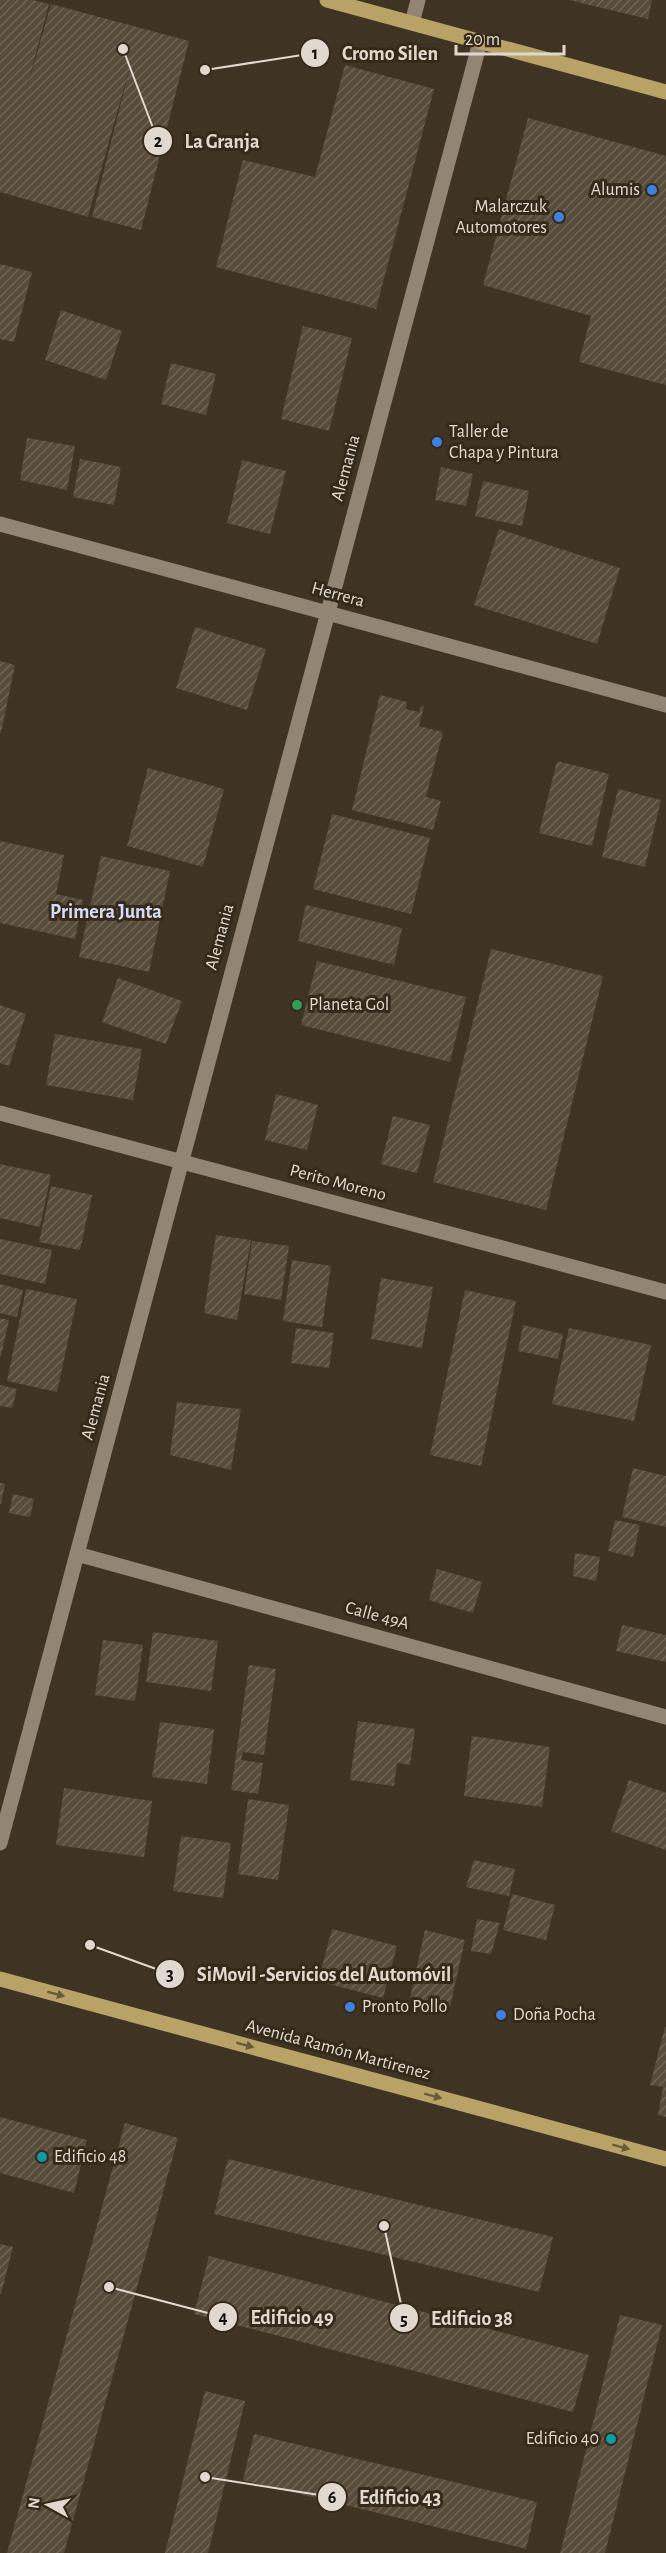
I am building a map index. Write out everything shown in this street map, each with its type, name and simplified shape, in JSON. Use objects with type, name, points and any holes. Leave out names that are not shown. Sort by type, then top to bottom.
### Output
[{"type":"main road","points":[[327,0],[666,92]]},
{"type":"main road","name":"Avenida Ramón Martirenez","points":[[0,1979],[666,2159]]},
{"type":"street","points":[[412,23],[418,0]]},
{"type":"street","name":"Alemania","points":[[0,1843],[480,42]]},
{"type":"street","name":"Herrera","points":[[0,524],[666,705]]},
{"type":"street","name":"Perito Moreno","points":[[0,1113],[666,1292]]},
{"type":"street","name":"Calle 49A","points":[[77,1554],[666,1716]]},
{"type":"building","points":[[0,0],[33,0],[49,4],[24,99],[51,4],[189,41],[141,230],[92,217],[131,63],[88,217],[0,192]]},
{"type":"building","points":[[569,0],[652,0],[648,19]]},
{"type":"building","points":[[345,65],[434,89],[376,309],[216,267],[243,160],[315,177]]},
{"type":"building","points":[[528,118],[666,156],[666,385],[579,362],[591,316],[483,285]]},
{"type":"building","points":[[0,264],[32,272],[14,342],[0,339]]},
{"type":"building","points":[[61,310],[122,331],[106,380],[45,360]]},
{"type":"building","points":[[303,326],[352,338],[329,431],[281,419]]},
{"type":"building","points":[[171,363],[216,374],[206,415],[161,404]]},
{"type":"building","points":[[27,438],[75,446],[67,490],[20,480]]},
{"type":"building","points":[[80,459],[121,467],[114,505],[73,497]]},
{"type":"building","points":[[242,460],[286,471],[270,534],[227,523]]},
{"type":"building","points":[[441,467],[473,474],[466,506],[435,500]]},
{"type":"building","points":[[483,481],[529,491],[522,526],[475,516]]},
{"type":"building","points":[[499,529],[620,568],[597,644],[474,605]]},
{"type":"building","points":[[195,627],[266,649],[247,710],[176,688]]},
{"type":"building","points":[[0,661],[15,665],[1,733],[0,733]]},
{"type":"building","points":[[380,695],[407,702],[406,709],[419,712],[421,706],[424,706],[419,726],[443,732],[426,797],[441,801],[433,830],[352,810]]},
{"type":"building","points":[[557,761],[609,774],[592,846],[539,833]]},
{"type":"building","points":[[148,768],[224,789],[203,867],[127,846]]},
{"type":"building","points":[[618,789],[661,800],[645,867],[602,857]]},
{"type":"building","points":[[332,814],[430,838],[411,914],[313,889]]},
{"type":"building","points":[[0,841],[64,855],[56,894],[83,900],[75,939],[0,923]]},
{"type":"building","points":[[101,856],[170,871],[149,972],[79,957]]},
{"type":"building","points":[[306,905],[402,928],[394,965],[298,941]]},
{"type":"building","points":[[491,949],[603,976],[546,1210],[433,1182]]},
{"type":"building","points":[[317,961],[466,997],[450,1062],[301,1025]]},
{"type":"building","points":[[118,978],[182,1001],[166,1044],[102,1022]]},
{"type":"building","points":[[0,1005],[26,1014],[9,1066],[0,1063]]},
{"type":"building","points":[[55,1034],[142,1049],[133,1100],[46,1085]]},
{"type":"building","points":[[276,1094],[318,1105],[307,1150],[265,1140]]},
{"type":"building","points":[[393,1116],[430,1125],[417,1173],[381,1164]]},
{"type":"building","points":[[0,1164],[51,1175],[40,1227],[0,1218]]},
{"type":"building","points":[[51,1186],[92,1195],[80,1250],[39,1242]]},
{"type":"building","points":[[216,1235],[251,1240],[237,1320],[204,1313]]},
{"type":"building","points":[[0,1239],[52,1250],[45,1284],[0,1274]]},
{"type":"building","points":[[252,1241],[289,1246],[281,1300],[244,1294]]},
{"type":"building","points":[[292,1260],[331,1266],[322,1327],[283,1321]]},
{"type":"building","points":[[381,1278],[433,1287],[422,1348],[371,1339]]},
{"type":"building","points":[[0,1284],[23,1290],[17,1317],[0,1313]]},
{"type":"building","points":[[26,1289],[77,1299],[57,1392],[7,1381]]},
{"type":"building","points":[[465,1290],[516,1301],[481,1466],[430,1455]]},
{"type":"building","points":[[0,1318],[9,1320],[1,1356],[0,1356]]},
{"type":"building","points":[[523,1325],[563,1334],[558,1359],[518,1351]]},
{"type":"building","points":[[296,1328],[334,1333],[329,1368],[291,1363]]},
{"type":"building","points":[[569,1328],[651,1345],[634,1421],[552,1404]]},
{"type":"building","points":[[0,1385],[17,1389],[12,1408],[0,1406]]},
{"type":"building","points":[[177,1402],[241,1409],[231,1470],[170,1455]]},
{"type":"building","points":[[633,1468],[666,1476],[666,1527],[622,1517]]},
{"type":"building","points":[[0,1483],[5,1484],[1,1504],[0,1504]]},
{"type":"building","points":[[13,1494],[34,1499],[30,1517],[9,1513]]},
{"type":"building","points":[[615,1520],[640,1525],[633,1557],[608,1551]]},
{"type":"building","points":[[575,1553],[600,1557],[596,1581],[573,1576]]},
{"type":"building","points":[[437,1569],[482,1582],[473,1613],[429,1600]]},
{"type":"building","points":[[622,1625],[666,1635],[666,1662],[616,1651]]},
{"type":"building","points":[[153,1632],[218,1641],[211,1691],[146,1682]]},
{"type":"building","points":[[103,1640],[143,1645],[135,1701],[95,1695]]},
{"type":"building","points":[[249,1665],[276,1669],[264,1755],[243,1752],[241,1760],[263,1763],[258,1794],[231,1790]]},
{"type":"building","points":[[358,1721],[415,1729],[410,1765],[397,1763],[394,1786],[350,1780]]},
{"type":"building","points":[[160,1722],[214,1729],[207,1784],[152,1777]]},
{"type":"building","points":[[472,1736],[550,1747],[542,1807],[464,1796]]},
{"type":"building","points":[[629,1780],[666,1793],[666,1850],[611,1831]]},
{"type":"building","points":[[64,1788],[152,1801],[144,1857],[56,1845]]},
{"type":"building","points":[[248,1799],[289,1805],[278,1880],[238,1874]]},
{"type":"building","points":[[181,1836],[231,1843],[223,1898],[173,1891]]},
{"type":"building","points":[[474,1860],[515,1869],[509,1896],[466,1887]]},
{"type":"building","points":[[512,1894],[555,1905],[546,1940],[503,1930]]},
{"type":"building","points":[[477,1919],[500,1923],[491,1954],[471,1951]]},
{"type":"building","points":[[332,1929],[397,1946],[383,1998],[318,1981]]},
{"type":"building","points":[[425,1930],[465,1940],[450,2007],[410,1998]]},
{"type":"building","points":[[665,2027],[666,2117],[658,2115],[663,2087],[650,2085]]},
{"type":"building","name":"Edificio 48","points":[[0,2117],[87,2140],[74,2193],[0,2173]]},
{"type":"building","points":[[125,2123],[178,2138],[64,2553],[7,2553]]},
{"type":"building","points":[[228,2159],[553,2237],[539,2292],[214,2214]]},
{"type":"building","points":[[0,2244],[13,2247],[1,2294],[0,2294]]},
{"type":"building","points":[[209,2256],[589,2355],[573,2412],[194,2314]]},
{"type":"building","name":"Edificio 40","points":[[620,2315],[662,2325],[605,2553],[560,2553]]},
{"type":"building","points":[[205,2391],[245,2401],[208,2553],[165,2553]]},
{"type":"building","points":[[254,2434],[537,2502],[526,2549],[243,2480]]},
{"type":"place","name":"La Granja","points":[[123,49]]},
{"type":"place","name":"Cromo Silen","points":[[205,70]]},
{"type":"place","name":"Alumis","points":[[652,190]]},
{"type":"place","name":"Malarczuk Automotores","points":[[559,217]]},
{"type":"place","name":"Taller de Chapa y Pintura","points":[[437,442]]},
{"type":"place","name":"Planeta Gol","points":[[297,1005]]},
{"type":"place","name":"SiMovil -Servicios del Automóvil","points":[[90,1945]]},
{"type":"place","name":"Pronto Pollo","points":[[350,2007]]},
{"type":"place","name":"Doña Pocha","points":[[501,2015]]},
{"type":"place","name":"Edificio 48","points":[[42,2157]]},
{"type":"place","name":"Edificio 38","points":[[384,2226]]},
{"type":"place","name":"Edificio 49","points":[[109,2287]]},
{"type":"place","name":"Edificio 40","points":[[611,2439]]},
{"type":"place","name":"Edificio 43","points":[[205,2477]]},
{"type":"district","name":"Primera Junta","points":[[106,912]]}]
